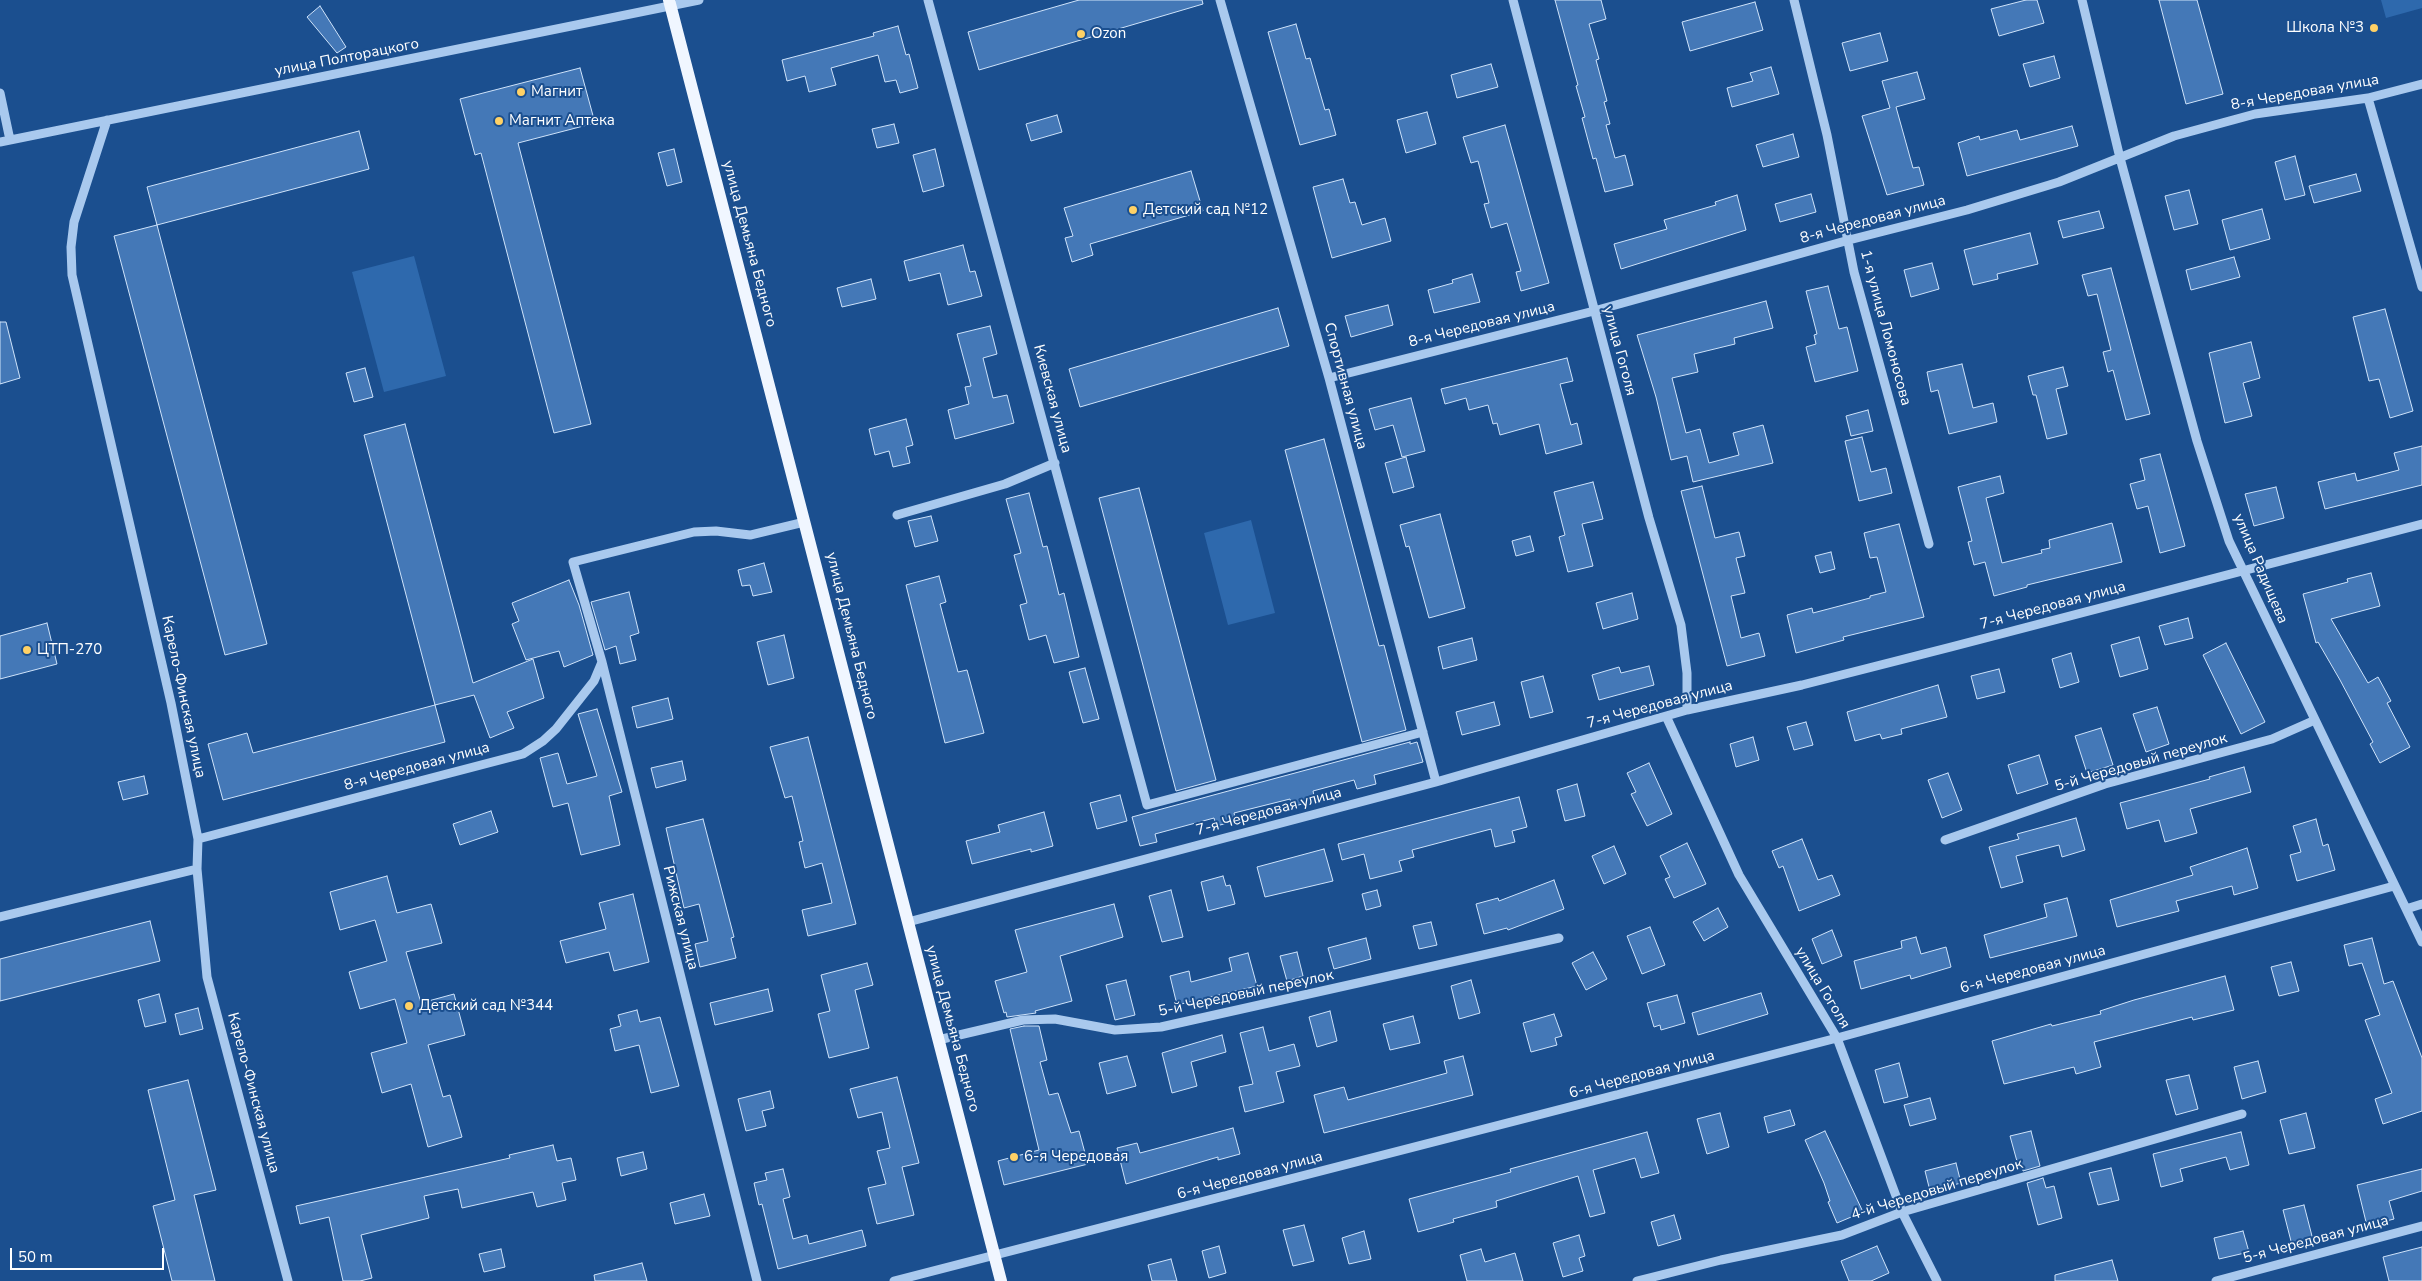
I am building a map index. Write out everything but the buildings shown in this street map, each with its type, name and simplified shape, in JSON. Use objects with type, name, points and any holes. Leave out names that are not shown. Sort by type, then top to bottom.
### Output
[{"type":"main road","name":"улица Демьяна Бедного","points":[[670,3],[1001,1281]]},
{"type":"street","name":"улица Полторацкого","points":[[0,142],[670,3],[699,0]]},
{"type":"street","name":"Киевская улица","points":[[928,0],[1147,805],[1423,732]]},
{"type":"street","name":"Спортивная улица","points":[[1220,0],[1329,378],[1436,782]]},
{"type":"street","name":"улица Гоголя","points":[[1513,0],[1649,518],[1681,625],[1687,673],[1687,710]]},
{"type":"street","name":"1-я улица Ломоносова","points":[[1794,0],[1827,135],[1854,272],[1930,544]]},
{"type":"street","name":"улица Радищева","points":[[2082,0],[2120,158],[2197,441],[2230,541],[2242,571],[2422,942]]},
{"type":"street","name":"8-я Чередовая улица","points":[[1329,378],[1594,311],[1849,240],[1967,210],[2041,188],[2174,136],[2255,114],[2368,98],[2422,84]]},
{"type":"street","points":[[0,93],[10,140]]},
{"type":"street","points":[[2368,98],[2422,287]]},
{"type":"street","name":"Карело-Финская улица","points":[[107,120],[74,222],[71,246],[72,275],[171,703],[198,839],[197,869],[207,977],[288,1281]]},
{"type":"street","points":[[897,515],[1005,484],[1055,463]]},
{"type":"street","name":"Рижская улица","points":[[757,1281],[602,662],[573,562],[694,532],[716,531],[750,535],[804,522]]},
{"type":"street","name":"7-я Чередовая улица","points":[[908,922],[1436,782],[1687,710],[1933,652],[2422,524]]},
{"type":"street","name":"8-я Чередовая улица","points":[[198,839],[523,754],[543,742],[556,729],[594,681],[602,662]]},
{"type":"street","name":"улица Гоголя","points":[[1666,716],[1740,875],[1837,1038],[1902,1212],[1937,1281]]},
{"type":"street","name":"5-й Чередовый переулок","points":[[1945,840],[2105,784],[2272,739],[2314,720]]},
{"type":"street","points":[[0,917],[197,869]]},
{"type":"street","name":"6-я Чередовая улица","points":[[894,1281],[1837,1038],[2394,886]]},
{"type":"street","points":[[2406,910],[2422,904]]},
{"type":"street","name":"5-й Чередовый переулок","points":[[938,1040],[1023,1020],[1055,1019],[1115,1030],[1161,1027],[1559,938]]},
{"type":"street","name":"4-й Чередовый переулок","points":[[1637,1281],[1721,1260],[1842,1235],[1902,1212],[2242,1114]]},
{"type":"street","name":"5-я Чередовая улица","points":[[2216,1281],[2422,1226]]},
{"type":"shaded area","points":[[2381,0],[2422,0],[2422,8],[2386,18]]},
{"type":"shaded area","points":[[414,256],[446,376],[384,392],[352,272]]},
{"type":"shaded area","points":[[1251,520],[1275,613],[1228,625],[1204,533]]},
{"type":"place","name":"Школа №3","points":[[2374,28]]},
{"type":"place","name":"Ozon","points":[[1081,34]]},
{"type":"place","name":"Магнит","points":[[521,92]]},
{"type":"place","name":"Магнит Аптека","points":[[499,121]]},
{"type":"place","name":"Детский сад №12","points":[[1133,210]]},
{"type":"place","name":"ЦТП-270","points":[[27,650]]},
{"type":"place","name":"Детский сад №344","points":[[409,1006]]},
{"type":"place","name":"6-я Чередовая","points":[[1014,1157]]}]
